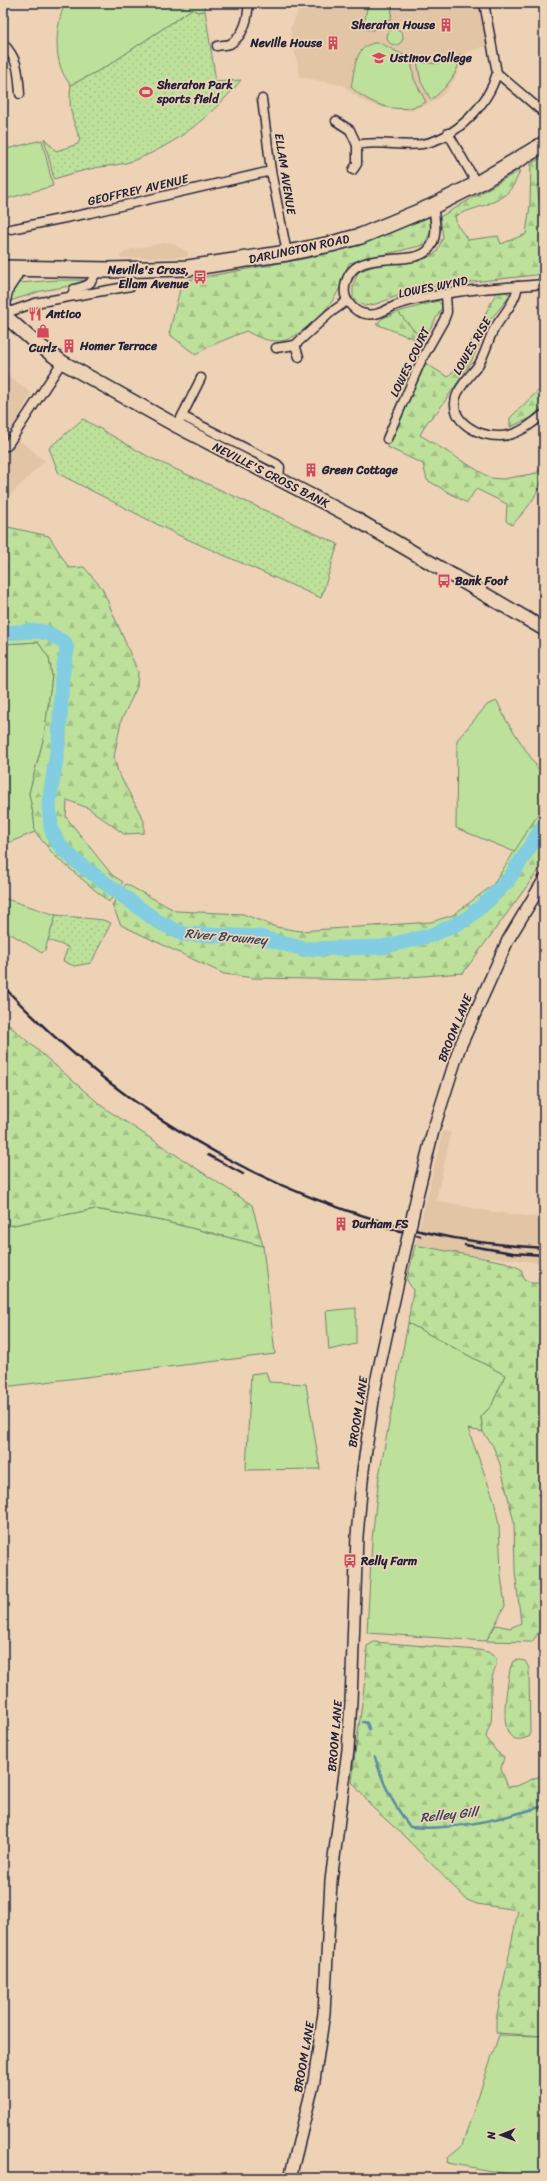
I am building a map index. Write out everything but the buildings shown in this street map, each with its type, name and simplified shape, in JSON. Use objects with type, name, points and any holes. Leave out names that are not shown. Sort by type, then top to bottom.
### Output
[{"type":"highway","name":"DARLINGTON ROAD","points":[[7,274],[32,269],[97,270],[188,268],[287,253],[361,236],[433,206],[477,184],[544,144]]},
{"type":"highway","points":[[3,314],[3,298],[7,274]]},
{"type":"main road","name":"NEVILLE'S CROSS BANK","points":[[3,314],[31,339],[62,362],[179,421],[279,478],[354,518],[544,629]]},
{"type":"main road","name":"BROOM LANE","points":[[290,2178],[314,2081],[324,2013],[332,1881],[350,1715],[357,1536],[363,1470],[375,1387],[417,1196],[433,1131],[459,1049],[508,940],[544,880]]},
{"type":"street","points":[[217,46],[230,44],[241,33],[247,18],[248,3]]},
{"type":"street","points":[[357,145],[367,143],[421,144],[435,140],[448,133],[470,117],[483,104],[493,88],[497,73],[484,3]]},
{"type":"street","points":[[3,43],[18,64],[20,94]]},
{"type":"street","points":[[497,73],[544,113]]},
{"type":"street","name":"ELLAM AVENUE","points":[[262,99],[271,171],[287,253]]},
{"type":"street","points":[[336,121],[350,130],[357,145],[357,164],[353,170]]},
{"type":"street","points":[[448,133],[477,184]]},
{"type":"street","name":"GEOFFREY AVENUE","points":[[11,229],[90,213],[271,171]]},
{"type":"street","points":[[276,348],[295,345],[330,313],[347,300],[344,290],[347,278],[353,269],[364,263],[416,255],[427,251],[432,244],[436,222],[433,206]]},
{"type":"street","points":[[72,296],[74,289],[88,286],[92,282],[97,270]]},
{"type":"street","name":"LOWES WYND","points":[[347,300],[354,310],[370,315],[398,304],[446,294],[544,284]]},
{"type":"street","points":[[3,314],[35,303],[131,286]]},
{"type":"street","name":"LOWES RISE","points":[[518,286],[514,301],[493,331],[482,358],[457,395],[455,407],[459,418],[467,426],[479,433],[502,436],[513,434],[531,425],[544,414]]},
{"type":"street","name":"LOWES COURT","points":[[387,439],[422,359],[444,320],[446,312],[446,294]]},
{"type":"street","points":[[295,345],[299,357]]},
{"type":"street","points":[[7,446],[62,362]]},
{"type":"street","points":[[179,421],[201,378]]},
{"type":"shaded area","name":"Ustinov College","points":[[302,3],[480,3],[488,47],[482,47],[465,53],[455,78],[445,93],[433,102],[411,111],[378,107],[363,101],[342,85],[300,77],[290,29]]},
{"type":"shaded area","points":[[170,242],[188,252],[188,257],[120,258],[120,256],[131,249]]},
{"type":"shaded area","points":[[3,371],[32,394],[9,432],[45,461],[3,502]]},
{"type":"shaded area","points":[[443,1131],[451,1133],[436,1200],[493,1212],[544,1218],[544,1263],[479,1256],[415,1245]]},
{"type":"green space","points":[[65,3],[204,3],[205,11],[197,12],[192,9],[106,67],[71,85],[65,77],[61,67],[57,46],[59,23]]},
{"type":"green space","points":[[368,3],[392,3],[391,20],[386,19],[378,23],[374,30],[365,29],[364,24]]},
{"type":"green space","name":"Sheraton Park sports field","points":[[192,9],[197,12],[205,11],[216,82],[241,80],[217,107],[203,119],[189,130],[159,149],[126,163],[94,168],[54,179],[44,138],[56,151],[78,144],[80,139],[71,113],[71,85],[106,67]]},
{"type":"green space","points":[[392,29],[398,29],[403,34],[401,43],[398,45],[392,45],[387,40],[387,34]]},
{"type":"green space","points":[[380,43],[411,59],[414,79],[426,102],[407,108],[387,107],[377,104],[359,94],[351,87],[356,60],[359,54],[367,45]]},
{"type":"green space","points":[[460,54],[455,74],[446,86],[431,100],[421,82],[417,61],[440,63],[456,58]]},
{"type":"green space","points":[[42,140],[53,186],[6,199],[3,198],[3,150]]},
{"type":"green space","points":[[544,157],[544,183],[537,186],[544,233],[544,274],[419,288],[376,304],[364,306],[353,299],[353,285],[358,272],[377,265],[427,258],[437,252],[443,237],[440,217],[520,170],[515,182],[503,197],[455,216],[457,225],[468,240],[498,236],[501,244],[526,234],[530,205],[531,163]]},
{"type":"green space","points":[[430,217],[431,231],[424,245],[349,263],[342,283],[327,308],[304,330],[288,339],[281,341],[267,340],[246,331],[205,348],[196,355],[169,334],[182,281],[308,258],[350,247]]},
{"type":"green space","points":[[57,280],[88,280],[87,283],[41,291],[13,300],[9,299],[12,286],[19,283]]},
{"type":"green space","points":[[504,291],[511,295],[489,321],[470,364],[438,411],[427,422],[420,435],[490,478],[503,479],[537,473],[544,464],[541,482],[534,498],[512,525],[506,521],[507,504],[476,489],[467,503],[427,480],[423,464],[387,447],[425,363],[448,377],[461,362],[496,293]]},
{"type":"green space","points":[[438,301],[443,306],[423,341],[398,312]]},
{"type":"green space","points":[[398,312],[423,341],[422,342],[376,324],[383,318]]},
{"type":"green space","points":[[544,385],[544,405],[531,418],[510,427],[510,418]]},
{"type":"green space","points":[[83,419],[149,457],[338,544],[321,598],[178,535],[59,474],[49,448]]},
{"type":"green space","points":[[3,526],[49,536],[69,568],[84,567],[102,588],[138,672],[137,687],[121,721],[114,757],[118,772],[144,821],[144,833],[124,834],[88,808],[67,800],[66,817],[112,875],[123,882],[109,902],[55,856],[35,832],[29,793],[44,737],[52,676],[49,658],[38,642],[3,644]]},
{"type":"green space","points":[[38,642],[49,658],[52,676],[44,737],[29,793],[35,832],[3,845],[3,644]]},
{"type":"green space","points":[[497,701],[506,720],[539,770],[544,773],[544,805],[515,852],[456,828],[457,740],[487,705]]},
{"type":"green space","points":[[544,805],[544,863],[463,973],[370,980],[254,978],[224,974],[121,925],[112,905],[126,884],[176,911],[243,914],[276,927],[300,931],[431,922],[453,915],[493,885]]},
{"type":"green space","points":[[3,898],[56,915],[45,950],[42,953],[3,929]]},
{"type":"green space","points":[[56,915],[103,920],[111,923],[91,963],[74,966],[63,961],[68,947],[48,940]]},
{"type":"green space","points":[[3,1020],[103,1107],[252,1205],[263,1246],[163,1221],[95,1209],[3,1227]]},
{"type":"green space","points":[[95,1209],[163,1221],[263,1246],[275,1354],[3,1387],[3,1227]]},
{"type":"green space","points":[[415,1245],[505,1262],[521,1269],[524,1279],[532,1283],[544,1283],[544,1582],[542,1627],[532,1642],[486,1641],[496,1625],[510,1628],[521,1623],[515,1571],[514,1522],[500,1464],[493,1446],[483,1432],[481,1417],[492,1405],[505,1375],[408,1323],[413,1290],[407,1280]]},
{"type":"green space","points":[[356,1308],[356,1344],[329,1350],[326,1311]]},
{"type":"green space","points":[[408,1323],[505,1375],[492,1405],[481,1417],[483,1432],[468,1429],[494,1500],[499,1525],[501,1575],[505,1606],[486,1641],[367,1633],[372,1540],[379,1476]]},
{"type":"green space","points":[[266,1372],[269,1382],[306,1384],[320,1469],[246,1470],[251,1374]]},
{"type":"green space","points":[[374,1642],[478,1650],[488,1652],[496,1658],[496,1667],[491,1684],[491,1722],[486,1737],[496,1751],[504,1757],[501,1769],[508,1787],[517,1786],[544,1774],[544,2036],[496,2033],[496,2020],[518,1910],[477,1904],[467,1900],[403,1835],[373,1808],[352,1782],[365,1680],[367,1646]]},
{"type":"green space","points":[[513,1661],[525,1661],[529,1668],[530,1736],[518,1739],[511,1736],[506,1728],[505,1703],[510,1669]]},
{"type":"green space","points":[[499,2035],[544,2036],[544,2178],[530,2178],[447,2163],[448,2157],[462,2145]]},
{"type":"waterway","name":"River Browney","points":[[3,633],[37,631],[48,633],[65,643],[67,650],[62,676],[59,740],[49,803],[51,828],[54,837],[62,848],[77,862],[157,921],[183,934],[259,937],[304,949],[382,947],[432,935],[465,920],[488,901],[509,879],[544,825]]},
{"type":"waterway","name":"Relley Gill","points":[[363,1722],[367,1723],[369,1729]]},
{"type":"waterway","name":"Relley Gill","points":[[375,1757],[389,1794],[410,1827],[426,1828],[460,1825],[495,1819],[544,1806]]},
{"type":"railway","points":[[3,986],[58,1040],[118,1089],[181,1132],[248,1170],[319,1200],[392,1224],[467,1240],[544,1248]]},
{"type":"railway","points":[[208,1155],[243,1174]]},
{"type":"railway","points":[[358,1220],[420,1236]]},
{"type":"railway","points":[[465,1245],[513,1253],[544,1255]]},
{"type":"place","name":"Sheraton House","points":[[446,25]]},
{"type":"place","name":"Neville House","points":[[333,43]]},
{"type":"place","name":"Ustinov College","points":[[379,58]]},
{"type":"place","name":"Sheraton Park sports field","points":[[146,92]]},
{"type":"place","name":"Neville's Cross, Ellam Avenue","points":[[200,277]]},
{"type":"place","name":"Antico","points":[[35,314]]},
{"type":"place","name":"Curlz","points":[[43,331]]},
{"type":"place","name":"Homer Terrace","points":[[69,346]]},
{"type":"place","name":"Green Cottage","points":[[311,470]]},
{"type":"place","name":"Bank Foot","points":[[444,581]]},
{"type":"place","name":"Durham FS","points":[[341,1224]]},
{"type":"place","name":"Relly Farm","points":[[350,1561]]}]
